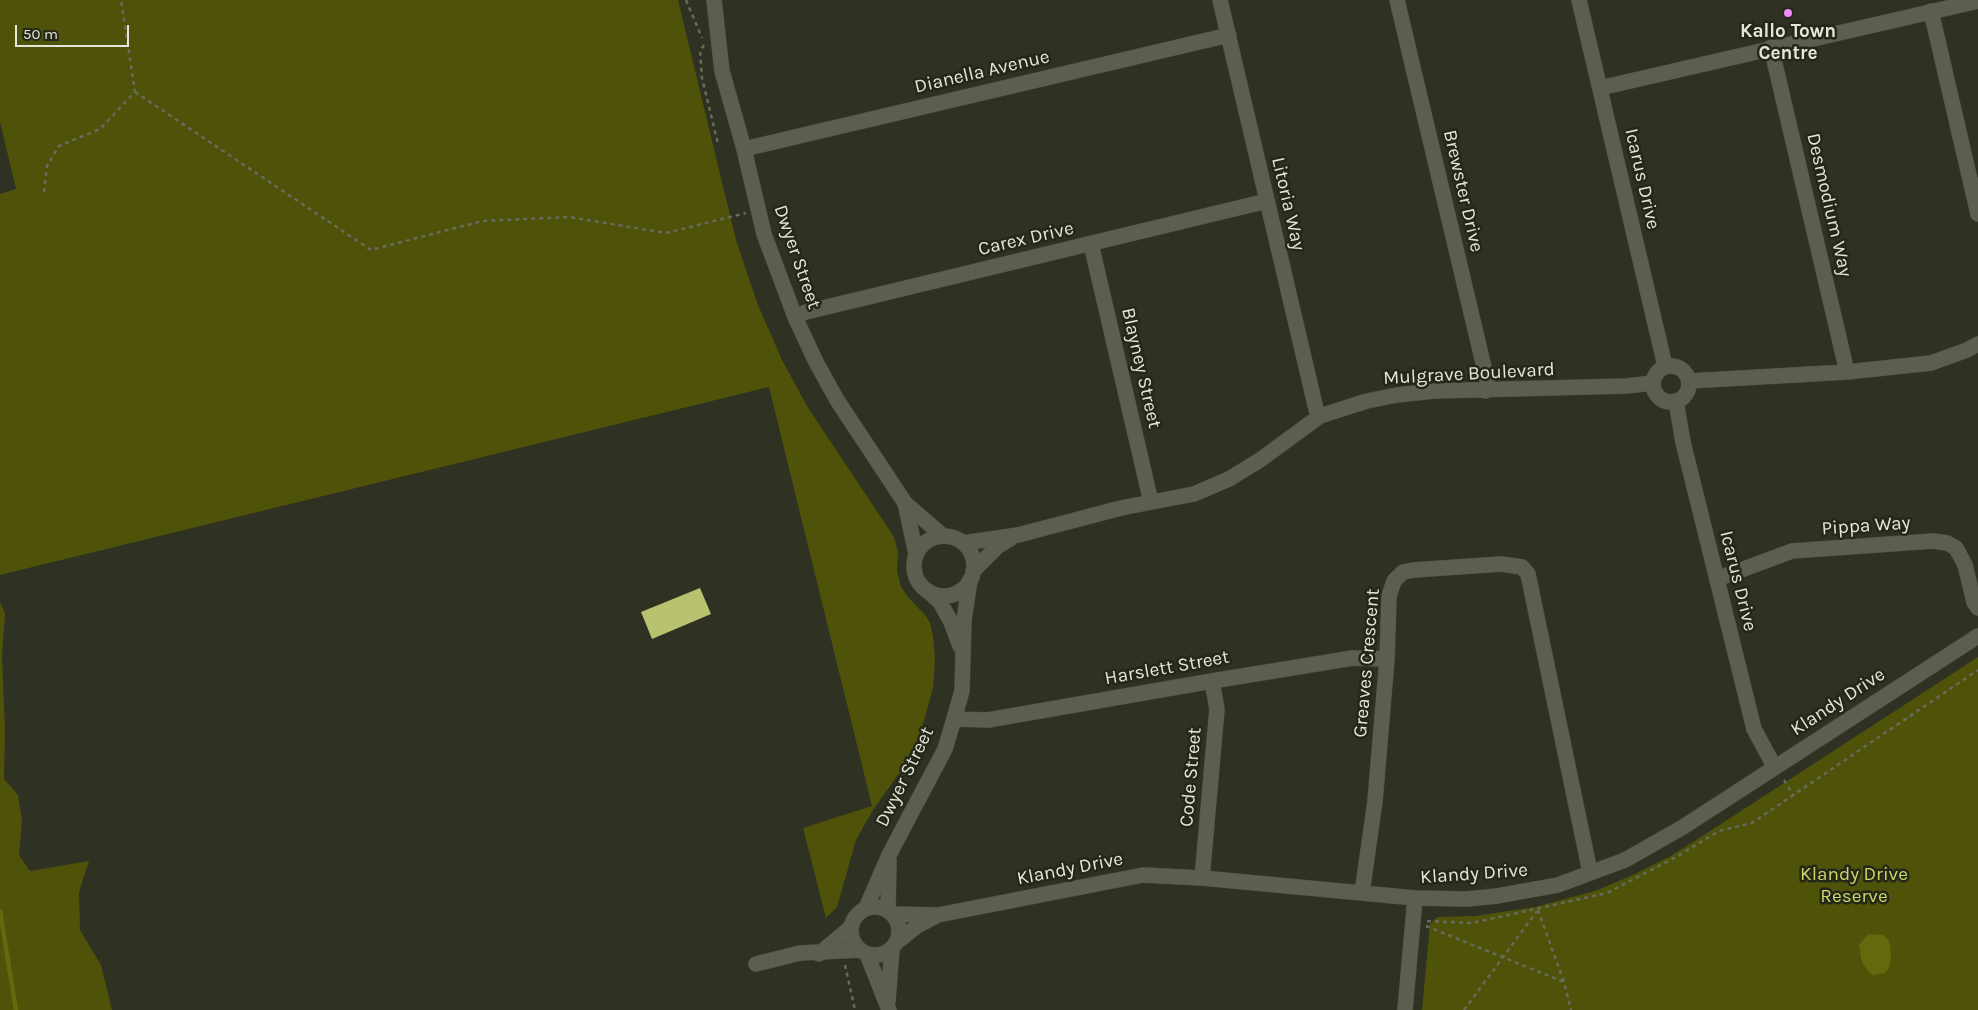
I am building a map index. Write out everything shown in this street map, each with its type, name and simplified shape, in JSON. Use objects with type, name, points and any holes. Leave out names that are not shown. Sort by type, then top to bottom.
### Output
[{"type":"street","name":"Dwyer Street","points":[[714,0],[722,72],[744,149],[764,234],[795,317],[816,362],[837,400],[905,503],[943,536]]},
{"type":"street","name":"Litoria Way","points":[[1220,0],[1316,409],[1320,416]]},
{"type":"street","name":"Brewster Drive","points":[[1397,0],[1488,384],[1486,391]]},
{"type":"street","name":"Icarus Drive","points":[[1579,0],[1666,366]]},
{"type":"street","points":[[1600,88],[1771,47],[1978,1]]},
{"type":"street","points":[[1931,11],[1978,214]]},
{"type":"street","name":"Dianella Avenue","points":[[744,149],[1229,35]]},
{"type":"street","name":"Desmodium Way","points":[[1771,47],[1847,372]]},
{"type":"street","name":"Carex Drive","points":[[795,317],[806,312],[1267,201]]},
{"type":"street","name":"Blayney Street","points":[[1091,244],[1151,502]]},
{"type":"street","points":[[1689,381],[1847,372],[1931,362],[1967,350],[1978,344]]},
{"type":"street","points":[[1666,366],[1681,369],[1689,381],[1686,393],[1676,401],[1665,400],[1656,394],[1653,383],[1656,373],[1666,366]]},
{"type":"street","name":"Mulgrave Boulevard","points":[[963,543],[1018,535],[1151,502],[1194,494],[1229,479],[1260,460],[1320,416],[1341,408],[1397,395],[1653,383]]},
{"type":"street","name":"Icarus Drive","points":[[1676,401],[1683,442],[1754,729],[1774,766]]},
{"type":"street","name":"Dwyer Street","points":[[905,503],[916,554]]},
{"type":"street","name":"Mulgrave Boulevard","points":[[972,576],[998,546],[1018,535]]},
{"type":"street","points":[[943,536],[963,543],[972,556],[972,576],[960,592],[952,595],[936,595],[929,592],[919,584],[914,572],[916,554],[927,541],[943,536]]},
{"type":"street","name":"Pippa Way","points":[[1717,579],[1779,554],[1792,551],[1933,541],[1947,543],[1956,548],[1965,565],[1974,602],[1978,608]]},
{"type":"street","name":"Greaves Crescent","points":[[1362,893],[1374,801],[1387,660],[1389,596],[1394,580],[1402,572],[1501,564],[1522,567],[1528,574],[1590,872]]},
{"type":"street","name":"Dwyer Street","points":[[866,908],[889,855],[945,749],[962,691],[964,620],[972,576]]},
{"type":"street","name":"Dwyer Street","points":[[929,592],[940,602],[951,622],[963,656]]},
{"type":"street","name":"Klandy Drive","points":[[891,912],[938,915],[1143,875],[1202,878],[1415,898],[1467,899],[1524,893],[1558,885],[1625,860],[1683,827],[1774,766],[1978,636]]},
{"type":"street","name":"Harslett Street","points":[[954,719],[988,720],[1353,658],[1387,660]]},
{"type":"street","name":"Code Street","points":[[1202,878],[1217,710],[1212,681]]},
{"type":"street","name":"Dwyer Street","points":[[889,855],[891,912]]},
{"type":"street","points":[[1405,1010],[1415,898]]},
{"type":"street","points":[[877,906],[891,912],[900,928],[895,946],[888,1006],[863,952],[852,940],[851,928],[856,916],[866,908],[877,906]]},
{"type":"street","name":"Klandy Drive","points":[[895,946],[917,926],[938,915]]},
{"type":"street","points":[[819,954],[851,928]]},
{"type":"street","points":[[756,964],[800,953],[863,952],[880,955],[895,946]]},
{"type":"path","points":[[121,0],[135,92],[371,250],[482,221],[569,217],[666,233],[759,210]]},
{"type":"path","points":[[686,0],[705,43],[700,51],[702,78],[718,144]]},
{"type":"path","points":[[44,192],[47,166],[59,146],[100,130],[135,92]]},
{"type":"path","points":[[1464,1010],[1538,910],[1564,982],[1571,1010]]},
{"type":"path","points":[[1413,920],[1501,958],[1564,982]]},
{"type":"path","points":[[841,952],[855,1010]]},
{"type":"green space","points":[[0,0],[678,0],[736,240],[758,305],[782,360],[807,406],[894,537],[898,552],[897,571],[901,587],[926,616],[933,636],[935,659],[933,688],[921,731],[907,762],[873,810],[856,840],[837,907],[826,918],[803,828],[872,806],[769,387],[0,575],[0,194],[16,189],[0,122]]},
{"type":"green space","points":[[0,602],[5,613],[2,656],[5,729],[4,779],[18,795],[22,821],[19,855],[30,871],[89,861],[79,892],[80,930],[101,965],[112,1010],[0,1010]]},
{"type":"green space","name":"Klandy Drive Reserve","points":[[1978,657],[1978,1010],[1422,1010],[1430,924],[1437,917],[1475,916],[1535,907],[1595,891],[1633,875],[1669,857],[1704,835]]},
{"type":"shaded area","points":[[1868,934],[1882,935],[1888,939],[1891,957],[1889,968],[1885,973],[1873,975],[1862,962],[1859,945]]},
{"type":"building","points":[[700,588],[711,614],[652,639],[641,612]]},
{"type":"waterway","points":[[0,911],[16,1010]]},
{"type":"place","name":"Kallo Town Centre","points":[[1788,13]]}]
